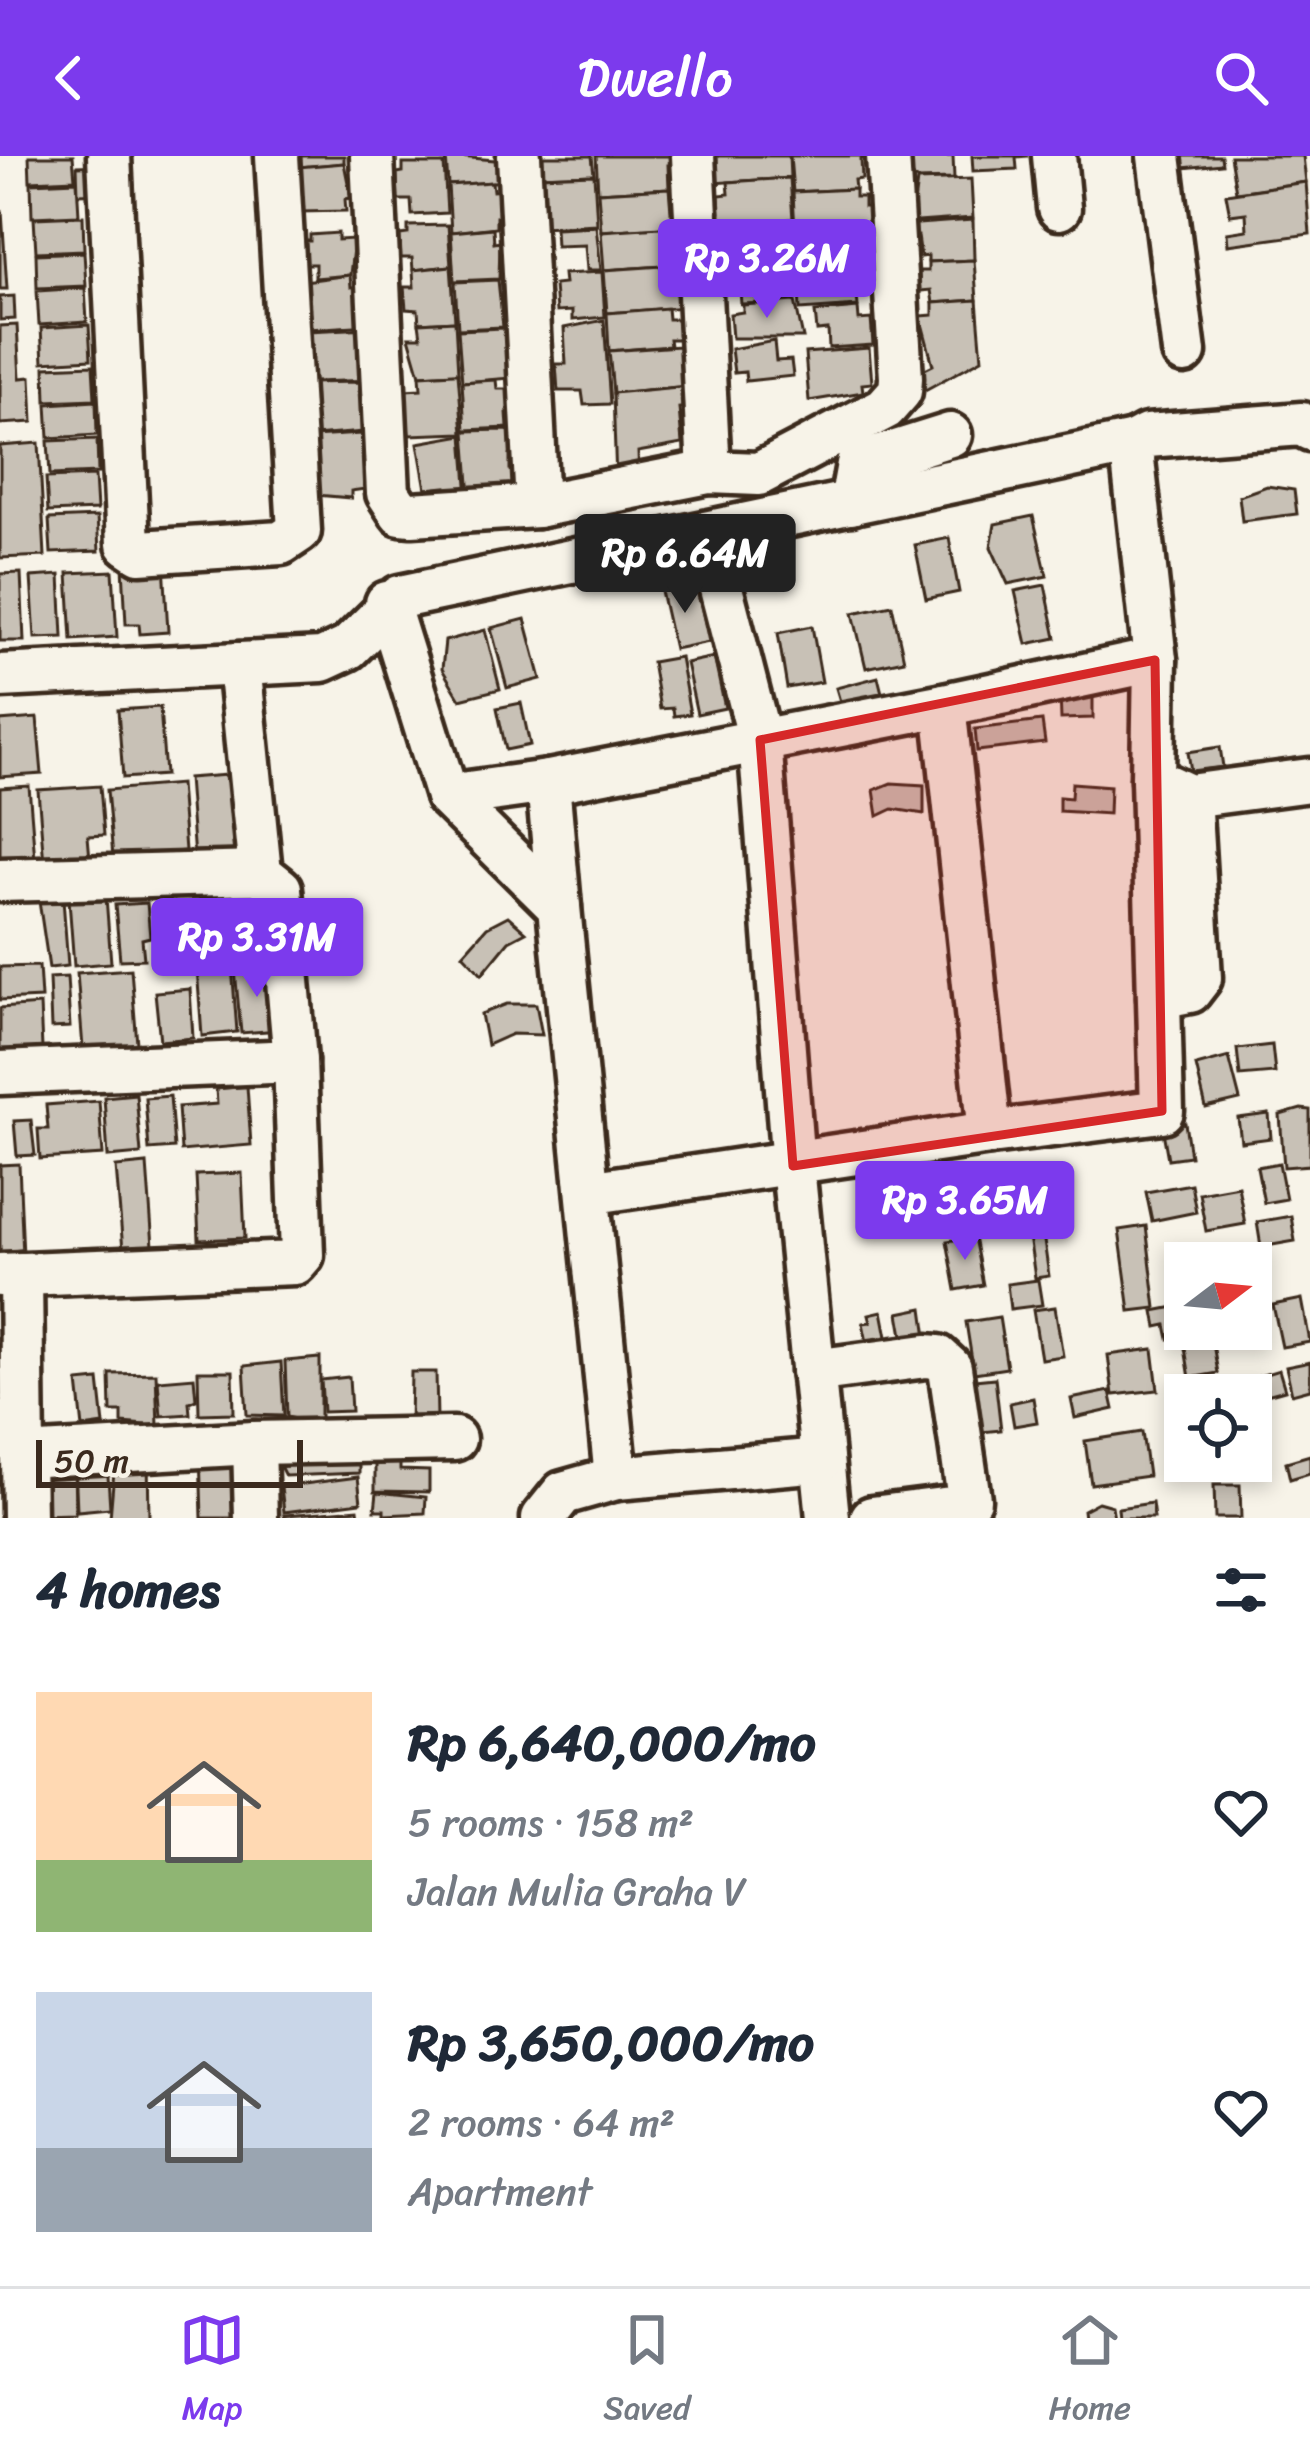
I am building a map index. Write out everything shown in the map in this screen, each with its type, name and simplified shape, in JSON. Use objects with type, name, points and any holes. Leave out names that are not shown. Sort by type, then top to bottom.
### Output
[{"type":"street","points":[[110,156],[128,544],[140,552],[281,543],[299,531],[277,156]]},
{"type":"street","points":[[372,156],[392,506],[412,514],[537,506],[709,472],[766,472],[885,408],[900,391],[887,156]]},
{"type":"street","points":[[519,156],[537,506]]},
{"type":"street","points":[[693,156],[709,472]]},
{"type":"street","points":[[1054,156],[1059,208]]},
{"type":"street","points":[[1159,156],[1184,352]]},
{"type":"street","points":[[0,676],[336,656],[387,604],[1134,443],[1147,436],[1303,424],[1310,429]]},
{"type":"street","points":[[851,503],[851,479],[858,464],[950,435]]},
{"type":"street","points":[[588,1193],[1162,1111],[1159,997],[1190,992],[1199,978],[1155,661],[1134,443]]},
{"type":"street","points":[[707,534],[760,740],[793,1166],[828,1518]]},
{"type":"street","points":[[387,604],[447,796],[559,907]]},
{"type":"street","points":[[447,796],[548,782],[1155,661]]},
{"type":"street","points":[[239,664],[260,873]]},
{"type":"street","points":[[944,705],[990,1133]]},
{"type":"street","points":[[1171,788],[1310,780]]},
{"type":"street","points":[[548,782],[616,1478]]},
{"type":"street","points":[[0,880],[260,873],[280,889],[295,1061],[302,1255],[295,1263],[10,1275],[24,1518]]},
{"type":"street","points":[[0,1073],[295,1061]]},
{"type":"street","points":[[813,1371],[926,1356],[938,1357],[950,1368],[969,1499],[959,1507],[872,1518]]},
{"type":"street","points":[[23,1456],[254,1443],[454,1439]]},
{"type":"street","points":[[254,1443],[256,1518]]},
{"type":"street","points":[[544,1518],[563,1493],[589,1481],[821,1460]]},
{"type":"highlighted area","points":[[1155,660],[1162,1111],[793,1166],[760,740]]},
{"type":"building","points":[[29,156],[73,156],[75,179],[30,181]]},
{"type":"building","points":[[297,156],[344,156],[344,163],[298,167]]},
{"type":"building","points":[[446,156],[507,161],[509,181],[448,185]]},
{"type":"building","points":[[537,156],[592,156],[594,174],[539,176]]},
{"type":"building","points":[[596,156],[676,156],[677,165],[668,165],[669,188],[598,192]]},
{"type":"building","points":[[711,156],[789,156],[790,178],[713,183]]},
{"type":"building","points":[[790,156],[870,158],[861,159],[862,179],[854,180],[855,189],[793,192]]},
{"type":"building","points":[[953,156],[954,179],[917,180],[910,175],[909,157]]},
{"type":"building","points":[[972,156],[1028,156],[1016,157],[1017,169],[973,171]]},
{"type":"building","points":[[1172,156],[1221,156],[1222,164],[1173,169]]},
{"type":"building","points":[[1230,156],[1303,156],[1306,182],[1236,192]]},
{"type":"building","points":[[344,163],[351,198],[345,199],[346,211],[300,212],[298,167]]},
{"type":"building","points":[[403,164],[444,164],[447,213],[412,215],[411,200],[398,200],[397,173],[403,172]]},
{"type":"building","points":[[103,165],[105,193],[78,194],[77,166]]},
{"type":"building","points":[[594,174],[597,224],[542,227],[539,176]]},
{"type":"building","points":[[790,178],[793,219],[712,225],[712,212],[720,212],[719,195],[729,194],[728,182]]},
{"type":"building","points":[[971,179],[973,218],[904,223],[903,204],[914,204],[917,181]]},
{"type":"building","points":[[77,181],[79,215],[32,217],[31,183]]},
{"type":"building","points":[[492,182],[493,191],[507,190],[509,216],[496,217],[496,227],[451,232],[448,185]]},
{"type":"building","points":[[1306,182],[1310,234],[1228,245],[1227,233],[1247,230],[1246,213],[1230,215],[1226,194]]},
{"type":"building","points":[[669,188],[671,212],[680,212],[681,226],[601,231],[598,192]]},
{"type":"building","points":[[855,189],[855,197],[864,197],[864,207],[875,207],[877,226],[795,232],[793,192]]},
{"type":"building","points":[[2,211],[7,289],[0,289]]},
{"type":"building","points":[[83,216],[84,250],[36,252],[34,218]]},
{"type":"building","points":[[793,219],[795,258],[732,262],[731,256],[715,257],[712,225]]},
{"type":"building","points":[[973,220],[974,260],[928,262],[928,256],[921,257],[918,236],[905,237],[904,225]]},
{"type":"building","points":[[448,225],[451,266],[413,270],[412,258],[401,258],[400,235],[408,234],[408,226]]},
{"type":"building","points":[[596,226],[601,270],[587,270],[585,245],[556,246],[555,228]]},
{"type":"building","points":[[675,226],[678,265],[604,270],[601,231]]},
{"type":"building","points":[[493,228],[494,243],[500,242],[499,279],[454,281],[451,232]]},
{"type":"building","points":[[856,228],[856,239],[867,243],[862,266],[798,270],[795,232]]},
{"type":"building","points":[[338,233],[338,240],[354,239],[350,275],[315,278],[315,264],[303,264],[302,241],[310,241],[310,235]]},
{"type":"building","points":[[84,252],[86,286],[37,288],[36,254]]},
{"type":"building","points":[[767,260],[768,281],[779,280],[781,302],[741,304],[740,291],[728,292],[726,271],[738,270],[738,262]]},
{"type":"building","points":[[974,260],[977,300],[933,303],[931,290],[920,291],[919,271],[928,271],[928,262]]},
{"type":"building","points":[[678,265],[686,307],[607,313],[604,270]]},
{"type":"building","points":[[451,266],[455,321],[419,323],[418,310],[406,309],[404,287],[414,287],[413,270]]},
{"type":"building","points":[[861,269],[861,277],[868,277],[870,296],[857,297],[858,306],[800,310],[798,272]]},
{"type":"building","points":[[602,272],[605,317],[572,320],[572,311],[556,312],[554,285],[564,284],[563,274]]},
{"type":"building","points":[[350,275],[351,287],[368,286],[371,325],[307,329],[304,281]]},
{"type":"building","points":[[498,280],[503,327],[458,329],[455,282]]},
{"type":"building","points":[[85,288],[87,322],[39,325],[37,291]]},
{"type":"building","points":[[14,296],[15,319],[0,320],[0,297]]},
{"type":"building","points":[[977,300],[982,359],[925,390],[917,373],[933,365],[920,316],[933,315],[933,303]]},
{"type":"building","points":[[795,301],[803,338],[732,338],[730,314],[743,312],[743,305]]},
{"type":"building","points":[[667,308],[668,319],[678,319],[679,339],[669,339],[670,346],[609,351],[607,313]]},
{"type":"building","points":[[858,308],[859,320],[871,319],[873,345],[829,348],[828,330],[817,331],[815,312]]},
{"type":"building","points":[[604,320],[610,404],[584,405],[582,391],[558,391],[556,364],[566,364],[564,328]]},
{"type":"building","points":[[455,321],[458,373],[420,375],[409,337],[421,337],[419,323]]},
{"type":"building","points":[[17,325],[20,378],[31,377],[33,422],[0,424],[0,326]]},
{"type":"building","points":[[89,325],[91,359],[43,362],[41,328]]},
{"type":"building","points":[[370,328],[375,380],[313,382],[307,331]]},
{"type":"building","points":[[504,328],[505,341],[518,340],[524,377],[462,382],[458,330]]},
{"type":"building","points":[[774,341],[776,361],[791,360],[793,376],[746,381],[745,372],[734,373],[731,349]]},
{"type":"building","points":[[679,346],[681,357],[687,357],[689,386],[613,393],[609,351]]},
{"type":"building","points":[[869,348],[872,383],[862,384],[863,392],[809,401],[805,353]]},
{"type":"building","points":[[93,365],[95,399],[46,401],[45,367]]},
{"type":"building","points":[[458,373],[463,433],[409,435],[405,390],[421,389],[420,375]]},
{"type":"building","points":[[496,380],[497,389],[511,389],[514,411],[507,412],[508,428],[465,430],[462,382]]},
{"type":"building","points":[[359,382],[360,398],[375,398],[377,431],[313,436],[310,383]]},
{"type":"building","points":[[689,386],[691,407],[679,408],[682,444],[638,452],[639,479],[616,481],[613,393]]},
{"type":"building","points":[[96,401],[97,435],[49,438],[47,404]]},
{"type":"building","points":[[465,431],[517,433],[518,455],[510,455],[510,469],[524,469],[525,491],[470,497]]},
{"type":"building","points":[[377,433],[379,473],[364,474],[365,489],[351,491],[351,498],[317,495],[313,437]]},
{"type":"building","points":[[463,435],[468,497],[448,499],[446,487],[426,489],[418,443]]},
{"type":"building","points":[[97,439],[98,473],[50,475],[48,441]]},
{"type":"building","points":[[39,443],[45,556],[0,558],[0,446]]},
{"type":"building","points":[[95,476],[97,510],[48,512],[46,478]]},
{"type":"building","points":[[1267,486],[1294,490],[1297,514],[1242,521],[1239,496]]},
{"type":"building","points":[[1033,516],[1047,576],[1008,584],[991,547],[995,524]]},
{"type":"building","points":[[97,517],[99,551],[51,553],[49,519]]},
{"type":"building","points":[[949,538],[959,592],[926,599],[915,545]]},
{"type":"building","points":[[164,563],[168,632],[140,634],[139,624],[126,624],[123,566]]},
{"type":"building","points":[[113,571],[117,637],[72,640],[68,573]]},
{"type":"building","points":[[21,573],[24,641],[0,641],[0,574]]},
{"type":"building","points":[[60,575],[63,637],[35,638],[31,577]]},
{"type":"building","points":[[696,583],[709,642],[674,649],[661,591]]},
{"type":"building","points":[[1045,585],[1056,638],[1027,644],[1015,591]]},
{"type":"building","points":[[892,605],[904,660],[866,668],[853,613]]},
{"type":"building","points":[[525,619],[541,679],[507,688],[491,628]]},
{"type":"building","points":[[812,626],[822,682],[787,688],[778,633]]},
{"type":"building","points":[[485,630],[500,689],[460,699],[442,669],[445,641]]},
{"type":"building","points":[[680,657],[690,714],[674,716],[673,708],[660,709],[652,662]]},
{"type":"building","points":[[714,657],[725,708],[697,714],[686,663]]},
{"type":"building","points":[[878,677],[883,697],[842,708],[836,688]]},
{"type":"building","points":[[1093,692],[1093,718],[1061,719],[1060,693]]},
{"type":"building","points":[[521,703],[530,745],[506,750],[497,708]]},
{"type":"building","points":[[160,707],[165,775],[123,778],[118,710]]},
{"type":"building","points":[[37,718],[42,774],[0,777],[0,721]]},
{"type":"building","points":[[1042,721],[1045,743],[977,751],[975,729]]},
{"type":"building","points":[[1220,747],[1223,767],[1191,771],[1188,752]]},
{"type":"building","points":[[240,774],[246,854],[194,858],[188,778]]},
{"type":"building","points":[[891,783],[924,785],[924,814],[893,809],[878,816],[874,790]]},
{"type":"building","points":[[1072,783],[1110,786],[1109,814],[1059,811],[1059,797],[1071,798]]},
{"type":"building","points":[[180,784],[185,851],[113,857],[107,790]]},
{"type":"building","points":[[29,786],[35,860],[0,863],[0,788]]},
{"type":"building","points":[[100,786],[104,835],[88,836],[90,859],[44,863],[38,790]]},
{"type":"building","points":[[205,896],[210,959],[167,963],[162,900]]},
{"type":"building","points":[[106,897],[111,963],[74,966],[69,900]]},
{"type":"building","points":[[63,899],[68,966],[49,968],[39,901]]},
{"type":"building","points":[[272,899],[276,958],[222,962],[217,903]]},
{"type":"building","points":[[147,903],[150,937],[142,939],[144,959],[120,960],[115,905]]},
{"type":"building","points":[[508,916],[526,932],[509,941],[482,974],[463,954],[487,927]]},
{"type":"building","points":[[39,966],[41,998],[0,1000],[0,967]]},
{"type":"building","points":[[232,966],[237,1032],[202,1036],[197,968]]},
{"type":"building","points":[[274,967],[279,1030],[241,1033],[235,970]]},
{"type":"building","points":[[131,969],[137,1044],[83,1048],[77,973]]},
{"type":"building","points":[[67,977],[70,1027],[51,1028],[49,978]]},
{"type":"building","points":[[190,989],[193,1038],[160,1041],[155,992]]},
{"type":"building","points":[[507,1004],[536,1004],[542,1035],[512,1034],[487,1045],[481,1014]]},
{"type":"building","points":[[40,1005],[42,1048],[0,1050],[0,1008]]},
{"type":"building","points":[[1272,1045],[1275,1073],[1240,1076],[1237,1049]]},
{"type":"building","points":[[1229,1057],[1240,1100],[1206,1108],[1196,1066]]},
{"type":"building","points":[[247,1086],[251,1145],[181,1151],[178,1107],[217,1104],[216,1089]]},
{"type":"building","points":[[136,1094],[141,1154],[108,1157],[104,1097]]},
{"type":"building","points":[[170,1096],[174,1148],[149,1150],[145,1098]]},
{"type":"building","points":[[99,1101],[103,1155],[40,1159],[38,1129],[48,1129],[46,1105]]},
{"type":"building","points":[[1310,1110],[1310,1165],[1284,1167],[1280,1115]]},
{"type":"building","points":[[1269,1114],[1271,1138],[1241,1142],[1238,1118]]},
{"type":"building","points":[[31,1120],[35,1155],[17,1156],[14,1121]]},
{"type":"building","points":[[1185,1123],[1190,1156],[1168,1159],[1162,1126]]},
{"type":"building","points":[[1279,1163],[1286,1199],[1264,1203],[1257,1167]]},
{"type":"building","points":[[19,1164],[23,1256],[0,1257],[0,1165]]},
{"type":"building","points":[[147,1164],[154,1260],[124,1262],[116,1167]]},
{"type":"building","points":[[242,1173],[245,1238],[199,1240],[196,1175]]},
{"type":"building","points":[[1191,1184],[1196,1212],[1152,1221],[1146,1192]]},
{"type":"building","points":[[1238,1186],[1245,1224],[1206,1231],[1199,1193]]},
{"type":"building","points":[[1291,1216],[1295,1241],[1260,1242],[1257,1222]]},
{"type":"building","points":[[1146,1226],[1156,1308],[1130,1311],[1119,1230]]},
{"type":"building","points":[[1043,1234],[1049,1276],[1035,1278],[1029,1236]]},
{"type":"building","points":[[974,1237],[983,1285],[956,1290],[947,1241]]},
{"type":"building","points":[[1038,1280],[1042,1305],[1010,1309],[1007,1284]]},
{"type":"building","points":[[1302,1299],[1310,1342],[1282,1347],[1273,1305]]},
{"type":"building","points":[[1055,1307],[1063,1356],[1041,1359],[1033,1310]]},
{"type":"building","points":[[923,1308],[927,1337],[904,1341],[899,1313]]},
{"type":"building","points":[[1164,1309],[1164,1325],[1157,1327],[1154,1311]]},
{"type":"building","points":[[882,1311],[888,1342],[868,1347],[863,1323],[871,1322],[869,1314]]},
{"type":"building","points":[[999,1317],[1007,1368],[974,1373],[966,1322]]},
{"type":"building","points":[[1153,1349],[1158,1390],[1113,1395],[1108,1355]]},
{"type":"building","points":[[1185,1350],[1214,1350],[1218,1373],[1189,1374]]},
{"type":"building","points":[[320,1358],[320,1424],[287,1417],[285,1361]]},
{"type":"building","points":[[281,1362],[284,1416],[247,1415],[244,1366]]},
{"type":"building","points":[[1310,1362],[1310,1389],[1292,1394],[1286,1367]]},
{"type":"building","points":[[1279,1370],[1285,1390],[1272,1394],[1272,1374],[1266,1374]]},
{"type":"building","points":[[198,1371],[233,1371],[234,1413],[199,1414]]},
{"type":"building","points":[[411,1372],[436,1372],[437,1419],[427,1418],[426,1425],[410,1424]]},
{"type":"building","points":[[156,1373],[158,1426],[122,1423],[122,1412],[111,1412],[110,1374]]},
{"type":"building","points":[[194,1377],[196,1399],[189,1402],[190,1414],[161,1416],[158,1380]]},
{"type":"building","points":[[349,1377],[351,1411],[323,1412],[321,1380]]},
{"type":"building","points":[[995,1378],[1001,1430],[971,1433],[964,1381]]},
{"type":"building","points":[[99,1380],[104,1425],[83,1428],[78,1382]]},
{"type":"building","points":[[1110,1391],[1114,1409],[1075,1418],[1071,1399]]},
{"type":"building","points":[[1033,1398],[1037,1422],[1014,1426],[1010,1403]]},
{"type":"building","points":[[1142,1432],[1148,1476],[1091,1484],[1085,1441]]},
{"type":"building","points":[[359,1443],[359,1473],[285,1476],[281,1468],[280,1446]]},
{"type":"building","points":[[375,1443],[400,1443],[400,1470],[429,1471],[429,1492],[375,1491]]},
{"type":"building","points":[[200,1452],[234,1452],[240,1518],[202,1518]]},
{"type":"building","points":[[1310,1455],[1310,1473],[1290,1479],[1286,1462]]},
{"type":"building","points":[[115,1459],[148,1459],[149,1518],[110,1518]]},
{"type":"building","points":[[107,1460],[110,1508],[77,1511],[75,1462]]},
{"type":"building","points":[[36,1464],[74,1464],[75,1514],[37,1515]]},
{"type":"building","points":[[358,1477],[361,1502],[284,1512],[281,1487]]},
{"type":"building","points":[[1214,1485],[1240,1485],[1241,1518],[1215,1518]]},
{"type":"building","points":[[377,1492],[426,1497],[425,1513],[384,1515],[384,1510],[375,1510]]},
{"type":"building","points":[[1098,1502],[1112,1506],[1114,1518],[1084,1518],[1083,1510]]},
{"type":"building","points":[[1152,1503],[1154,1518],[1119,1518],[1118,1508]]},
{"type":"building","points":[[358,1509],[359,1518],[284,1515]]}]
